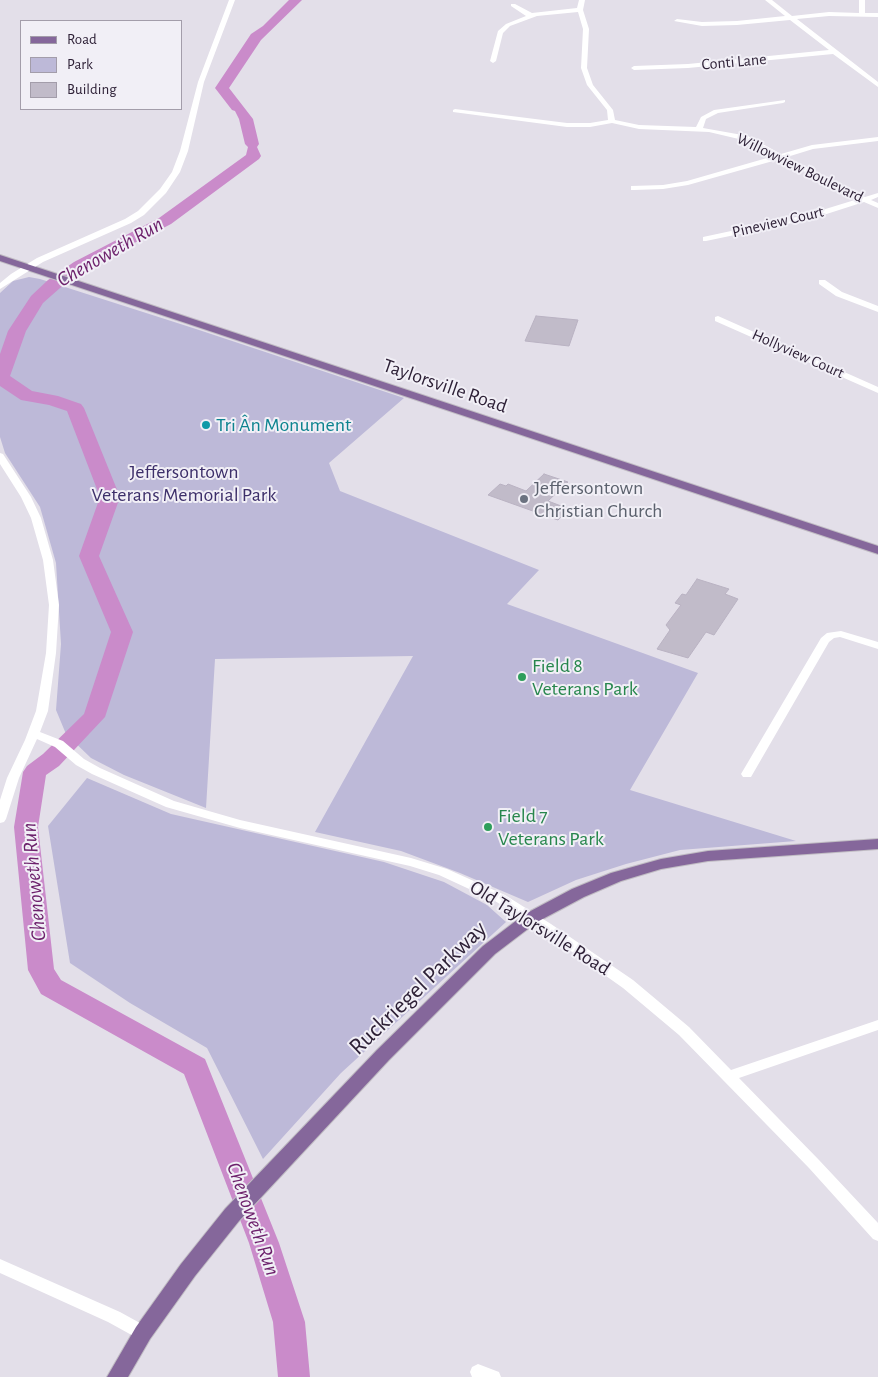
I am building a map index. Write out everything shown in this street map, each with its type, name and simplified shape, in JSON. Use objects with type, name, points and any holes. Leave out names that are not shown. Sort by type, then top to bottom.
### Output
[{"type":"main road","name":"Taylorsville Road","points":[[0,258],[877,548]]},
{"type":"main road","name":"Ruckriegel Parkway","points":[[118,1377],[143,1333],[188,1270],[232,1214],[383,1055],[489,950],[531,918],[593,886],[660,864],[733,854],[878,844]]},
{"type":"street","points":[[0,287],[27,267],[128,221],[164,191],[176,172],[184,151],[201,82],[232,0]]},
{"type":"street","points":[[455,111],[509,116],[567,125],[590,125],[612,121],[610,110],[590,85],[584,68],[586,29],[580,10],[582,0]]},
{"type":"street","points":[[768,0],[832,52],[878,85]]},
{"type":"street","points":[[862,0],[862,13]]},
{"type":"street","points":[[513,5],[530,15]]},
{"type":"street","points":[[492,61],[500,32],[508,25],[530,15],[580,10]]},
{"type":"street","points":[[677,21],[702,24],[737,23],[862,13],[878,15]]},
{"type":"street","name":"Conti Lane","points":[[634,68],[698,65],[832,52]]},
{"type":"street","points":[[699,130],[703,118],[716,111],[783,101]]},
{"type":"street","name":"Willowview Boulevard","points":[[612,121],[651,129],[699,130],[726,133],[745,138],[878,206]]},
{"type":"street","points":[[634,188],[663,187],[688,183],[812,147],[878,139]]},
{"type":"street","name":"Pineview Court","points":[[706,239],[808,217],[878,195]]},
{"type":"street","points":[[822,282],[839,294],[878,310]]},
{"type":"street","name":"Hollyview Court","points":[[718,319],[878,390]]},
{"type":"street","points":[[0,456],[26,497],[36,518],[52,578],[54,605],[51,653],[42,710],[34,734],[13,778],[0,819]]},
{"type":"street","points":[[747,774],[825,640],[831,635],[841,634],[878,646]]},
{"type":"street","name":"Old Taylorsville Road","points":[[34,734],[59,744],[80,762],[121,784],[170,804],[240,824],[383,855],[443,872],[486,890],[531,918],[639,992],[684,1031],[730,1076],[878,1234]]},
{"type":"street","points":[[730,1076],[878,1024]]},
{"type":"street","points":[[0,1266],[143,1333]]},
{"type":"green space","name":"Jeffersontown Veterans Memorial Park","points":[[29,277],[196,329],[404,398],[329,463],[340,491],[539,570],[507,604],[698,673],[630,790],[796,841],[680,850],[626,864],[576,880],[528,902],[460,873],[401,851],[315,832],[413,656],[215,659],[206,808],[124,775],[91,758],[66,734],[56,710],[61,644],[56,563],[40,507],[5,453],[0,437],[0,293],[13,281]]},
{"type":"green space","points":[[87,778],[171,814],[384,862],[444,882],[487,905],[506,922],[341,1073],[263,1159],[207,1048],[130,1003],[70,963],[48,826]]},
{"type":"building","points":[[536,316],[578,320],[569,346],[525,341]]},
{"type":"building","name":"Jeffersontown Christian Church","points":[[544,474],[568,482],[548,501],[569,509],[558,520],[488,495],[500,484],[506,486],[508,484],[526,491]]},
{"type":"building","points":[[697,579],[729,589],[725,594],[738,599],[714,635],[706,632],[688,658],[657,649],[670,630],[666,625],[681,605],[675,603],[682,594],[686,595]]},
{"type":"waterway","name":"Chenoweth Run","points":[[269,26],[296,0]]},
{"type":"waterway","name":"Chenoweth Run","points":[[237,107],[222,88],[256,37],[264,30]]},
{"type":"waterway","name":"Chenoweth Run","points":[[241,112],[246,119],[252,144]]},
{"type":"waterway","name":"Chenoweth Run","points":[[253,150],[254,156],[165,221],[80,265],[54,284],[37,300],[17,331],[0,378],[27,396],[52,400],[75,408],[110,497],[89,556],[122,632],[94,717],[51,760],[35,772],[26,827],[41,970],[51,987],[195,1067],[264,1243],[289,1322],[294,1377]]},
{"type":"place","name":"Tri Ân Monument","points":[[206,425]]},
{"type":"place","name":"Jeffersontown Christian Church","points":[[524,499]]},
{"type":"place","name":"Field 8 Veterans Park","points":[[522,677]]},
{"type":"place","name":"Field 7 Veterans Park","points":[[488,827]]}]
